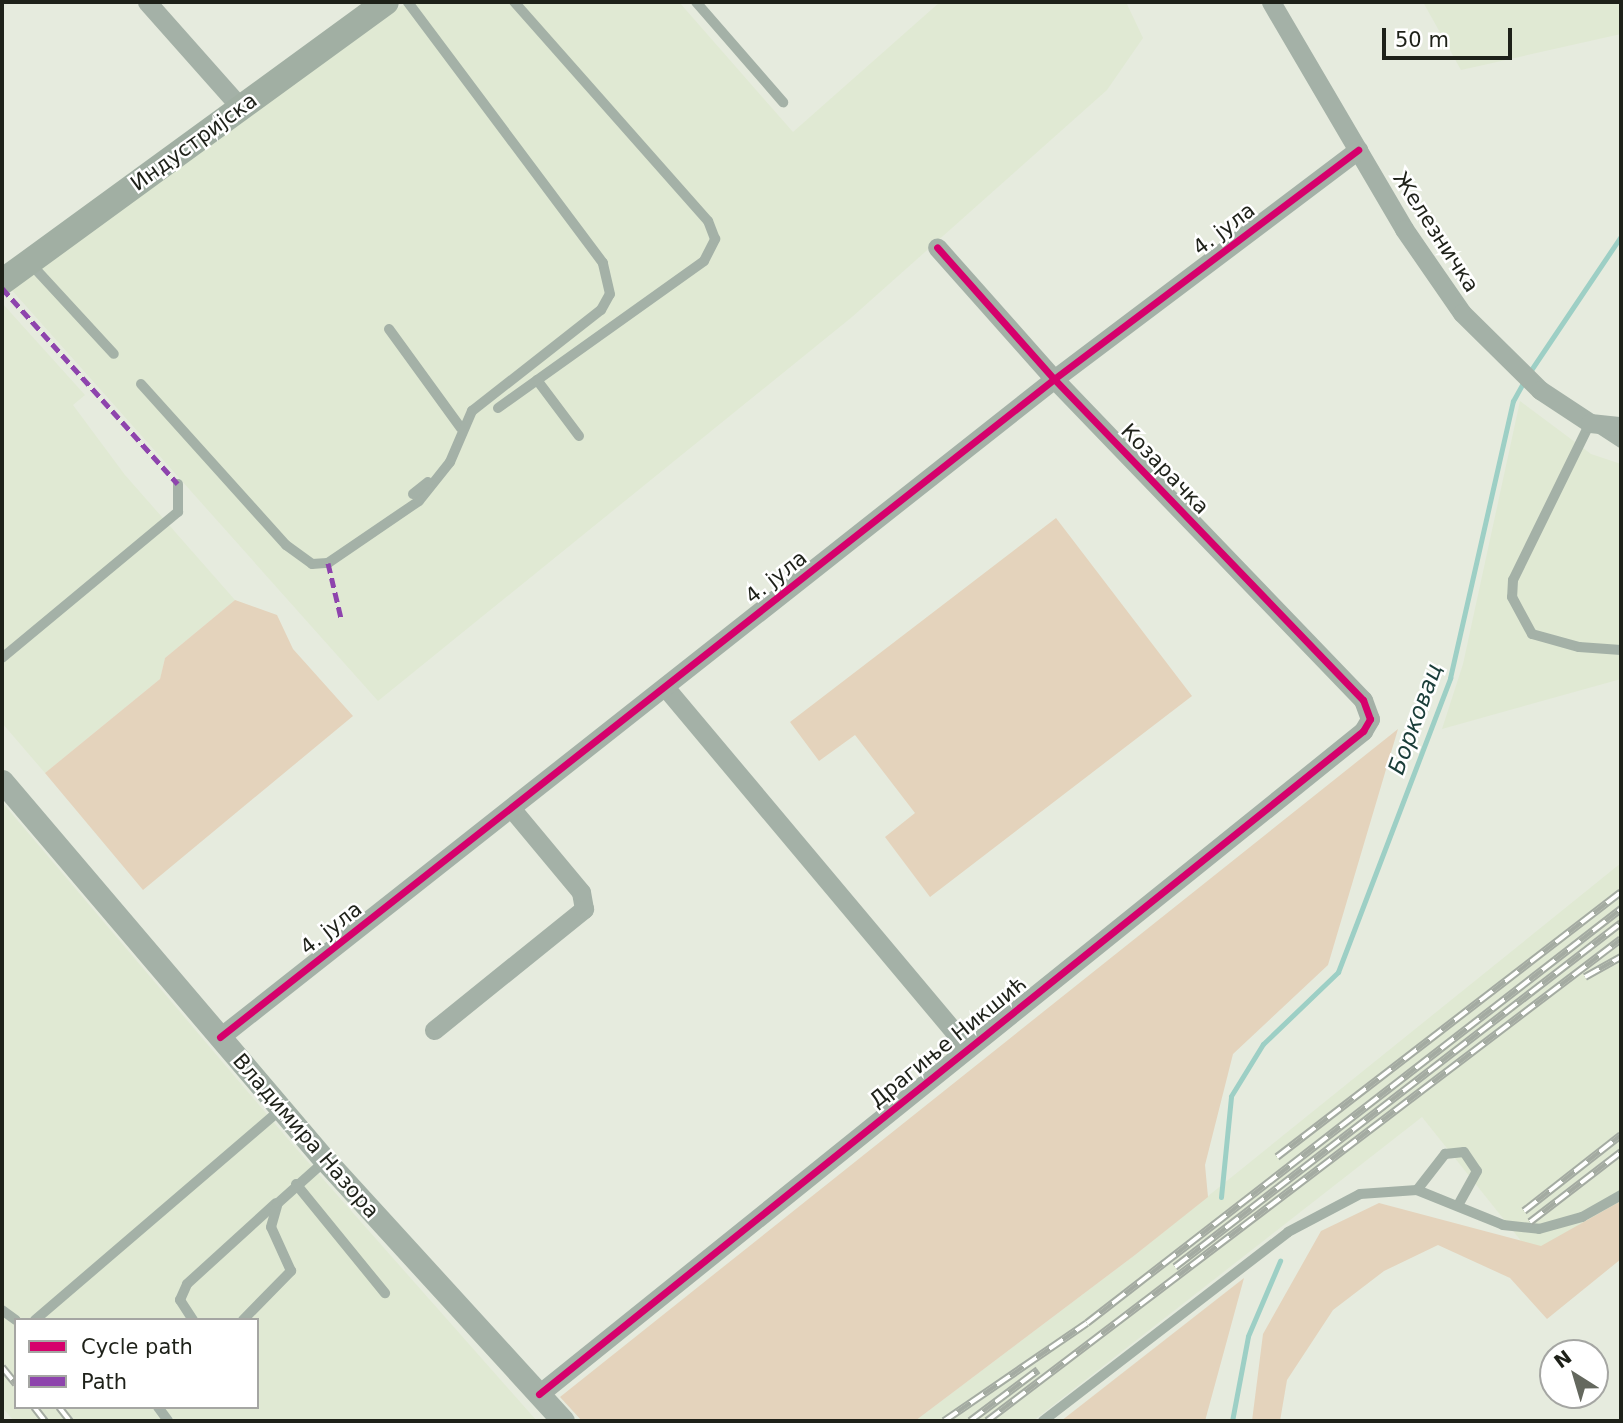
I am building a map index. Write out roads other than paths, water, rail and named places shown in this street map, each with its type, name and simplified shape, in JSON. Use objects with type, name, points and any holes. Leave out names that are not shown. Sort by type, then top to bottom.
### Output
[{"type":"main road","name":"Индустријска","points":[[2,282],[386,2]]},
{"type":"street","points":[[147,2],[241,108]]},
{"type":"street","name":"Железничка","points":[[1271,2],[1432,272],[1511,364],[1540,390],[1590,423],[1621,426]]},
{"type":"street","name":"4. јула","points":[[220,1037],[1054,379],[1358,150]]},
{"type":"street","name":"Козарачка","points":[[937,247],[1054,379],[1371,712]]},
{"type":"street","name":"Драгиње Никшић","points":[[665,687],[968,1048]]},
{"type":"street","name":"Драгиње Никшић","points":[[539,1394],[1363,731],[1371,712]]},
{"type":"street","name":"Владимира Назора","points":[[2,781],[325,1160],[563,1421]]},
{"type":"street","points":[[433,1030],[584,909],[581,892],[512,808]]},
{"type":"lane","points":[[408,2],[611,278],[601,310],[472,411],[461,428],[450,462],[413,494]]},
{"type":"lane","points":[[498,408],[704,261],[715,239],[708,221],[513,2]]},
{"type":"lane","points":[[696,2],[783,102]]},
{"type":"lane","points":[[29,262],[114,354]]},
{"type":"lane","points":[[389,329],[461,428]]},
{"type":"lane","points":[[537,380],[579,436]]},
{"type":"lane","points":[[141,384],[286,545],[312,564],[328,563],[419,501],[437,475]]},
{"type":"lane","points":[[1621,443],[1590,423],[1513,580],[1512,597],[1532,634],[1579,648],[1621,650]]},
{"type":"lane","points":[[2,658],[178,513],[178,484]]},
{"type":"lane","points":[[36,1318],[281,1109]]},
{"type":"lane","points":[[1417,1190],[1445,1154],[1464,1152],[1477,1171],[1459,1204]]},
{"type":"lane","points":[[192,1318],[180,1300],[187,1284],[325,1160]]},
{"type":"lane","points":[[293,1187],[385,1293]]},
{"type":"lane","points":[[245,1318],[291,1271],[271,1227],[293,1187]]},
{"type":"lane","points":[[1044,1421],[1308,1219],[1371,1191],[1417,1190],[1459,1204],[1503,1225],[1539,1229],[1582,1217],[1621,1195]]},
{"type":"waterway","name":"Борковац","points":[[1529,373],[1621,236]]},
{"type":"waterway","name":"Борковац","points":[[1221,1197],[1231,1096],[1263,1044],[1338,972],[1450,678],[1513,401],[1524,381]]},
{"type":"waterway","name":"Борковац","points":[[1232,1421],[1248,1336],[1280,1261]]},
{"type":"railway","points":[[1277,1157],[1621,892]]},
{"type":"railway","points":[[944,1421],[1087,1323],[1621,909]]},
{"type":"railway","points":[[1175,1267],[1621,923]]},
{"type":"railway","points":[[987,1421],[1621,939]]},
{"type":"railway","points":[[1585,977],[1621,957]]},
{"type":"railway","points":[[1524,1211],[1621,1135]]},
{"type":"railway","points":[[1530,1222],[1621,1152]]},
{"type":"railway","points":[[2,1367],[14,1382]]},
{"type":"railway","points":[[970,1421],[1038,1370]]},
{"type":"railway","points":[[36,1409],[45,1421]]},
{"type":"railway","points":[[61,1409],[70,1421]]}]
